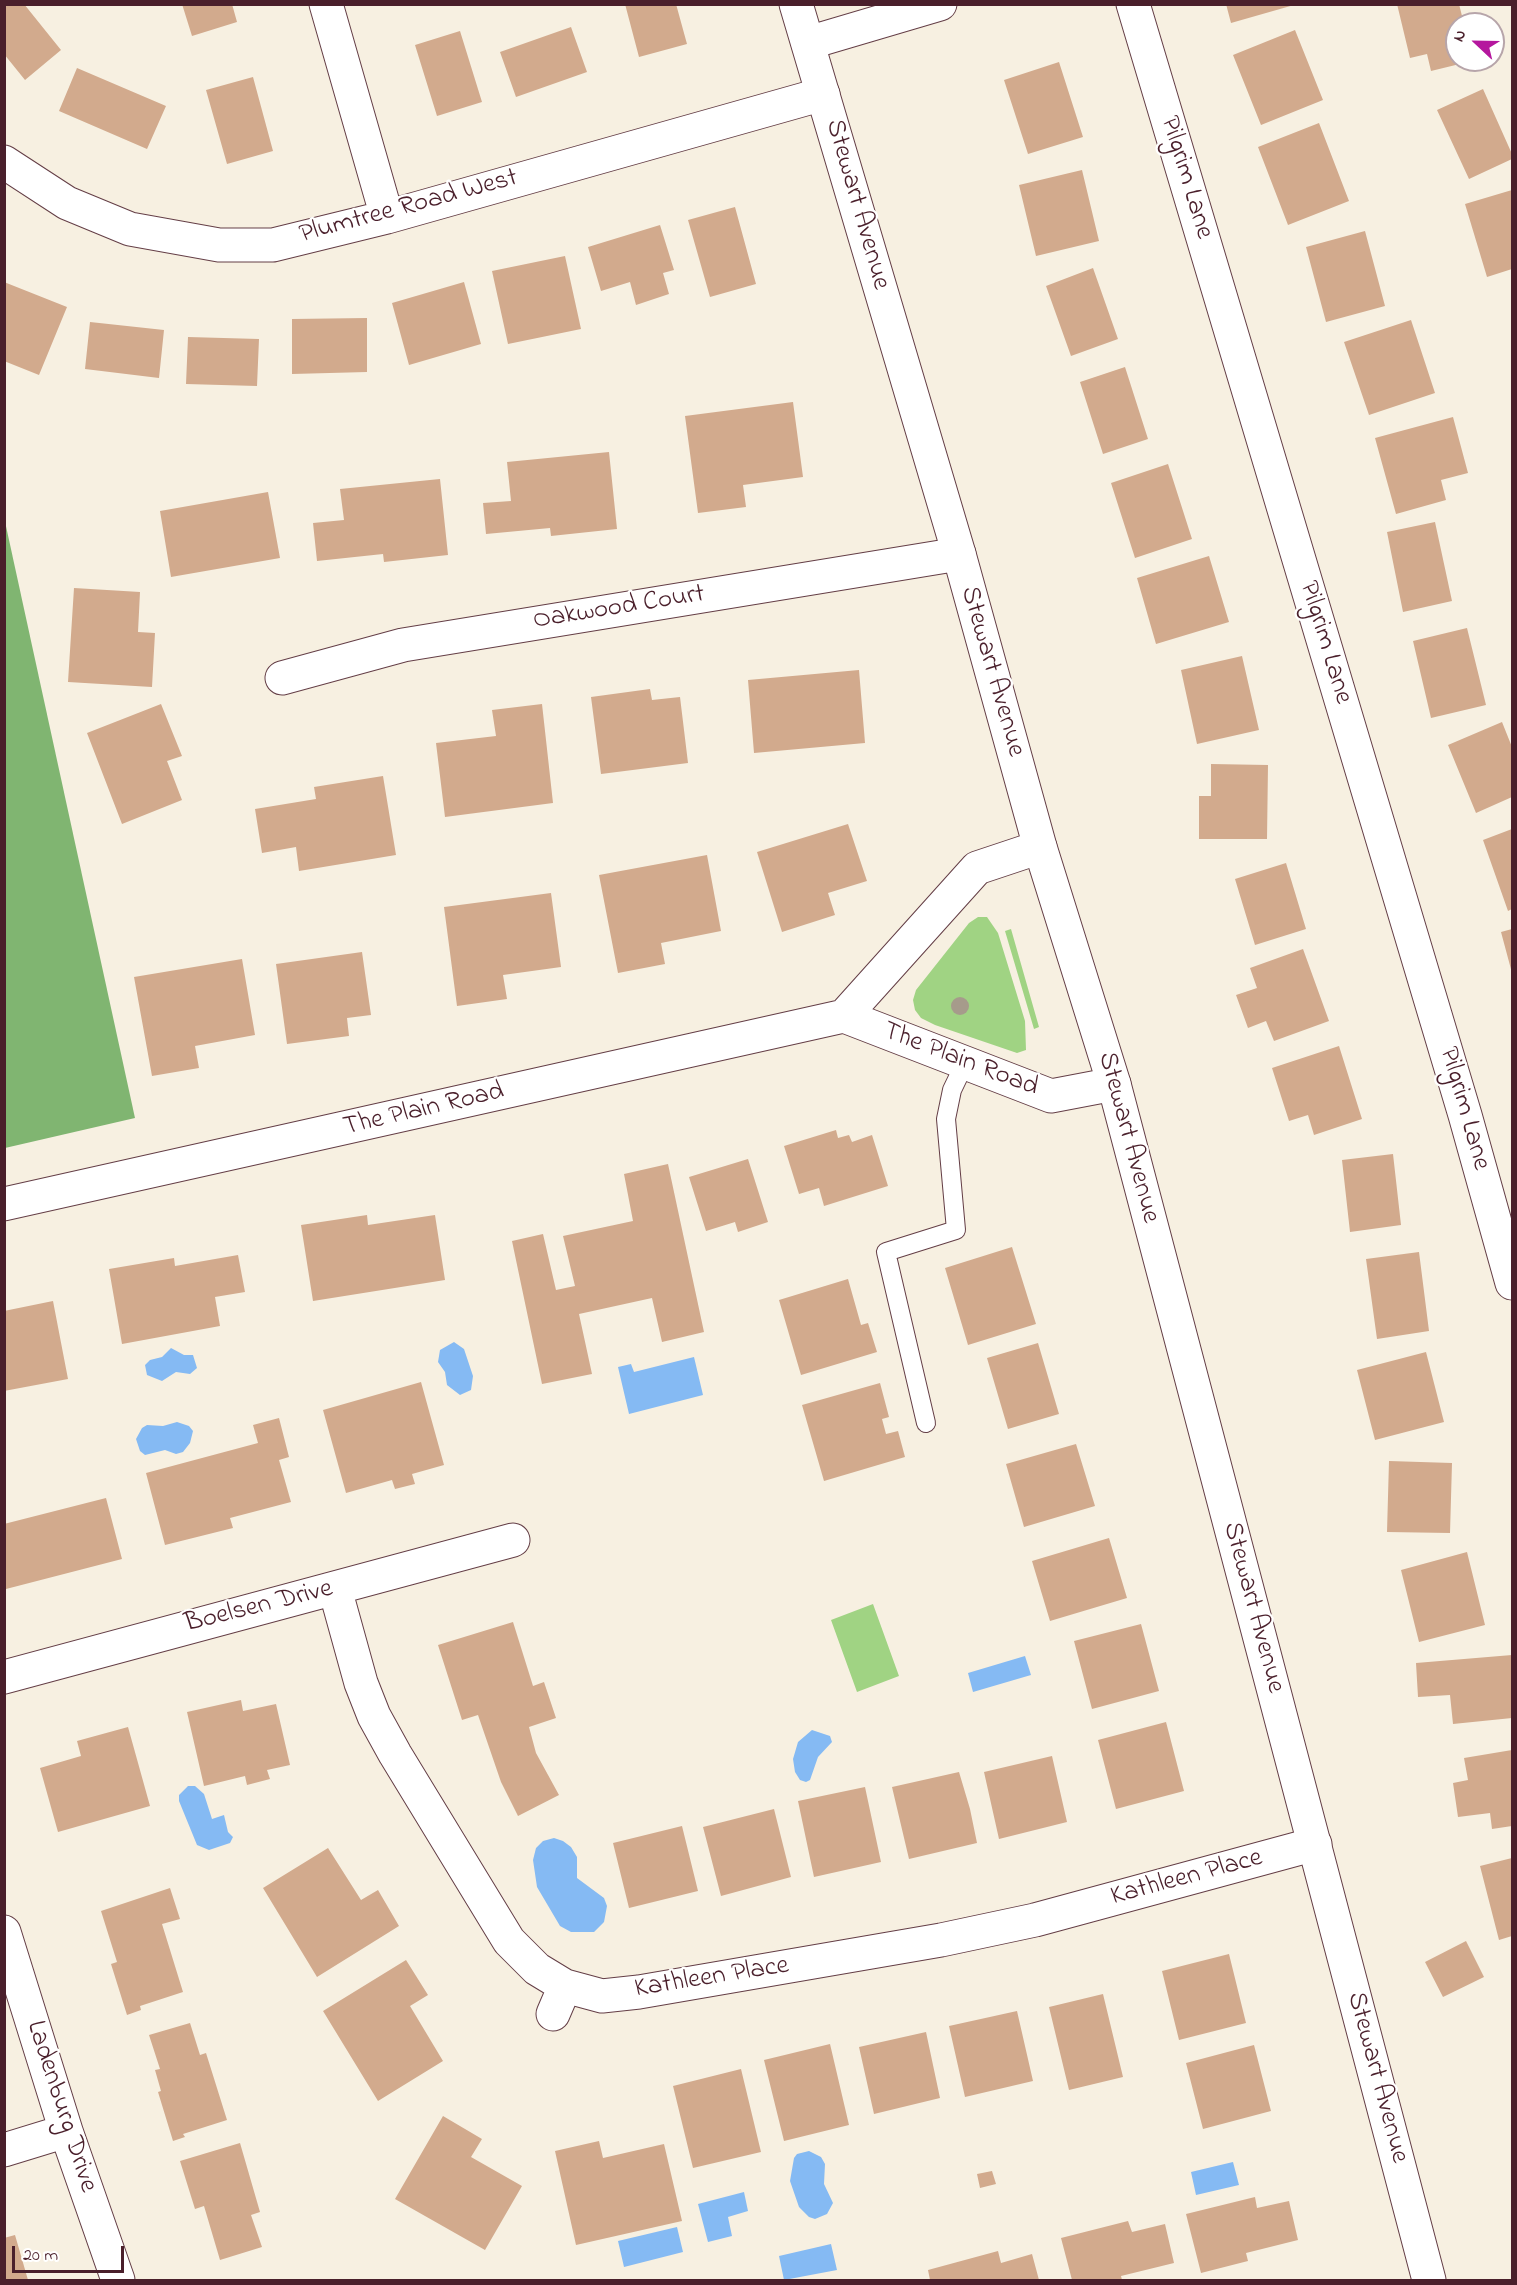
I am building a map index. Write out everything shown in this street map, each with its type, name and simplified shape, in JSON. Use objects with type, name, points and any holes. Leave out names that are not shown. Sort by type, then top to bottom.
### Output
[{"type":"street","points":[[326,4],[387,217]]},
{"type":"street","name":"Stewart Avenue","points":[[796,4],[959,554],[1040,847],[1114,1084],[1429,2280]]},
{"type":"street","points":[[808,43],[940,4]]},
{"type":"street","name":"Pilgrim Lane","points":[[1133,4],[1462,1104],[1512,1283]]},
{"type":"street","name":"Plumtree Road West","points":[[4,162],[67,203],[130,229],[219,245],[273,245],[387,217],[823,94]]},
{"type":"street","name":"Oakwood Court","points":[[282,678],[403,645],[959,554]]},
{"type":"street","name":"The Plain Road","points":[[843,1016],[977,868],[1040,847]]},
{"type":"street","name":"The Plain Road","points":[[4,1204],[843,1016],[1051,1096],[1114,1084]]},
{"type":"street","name":"Boelsen Drive","points":[[4,1677],[513,1540]]},
{"type":"street","name":"Kathleen Place","points":[[335,1589],[361,1683],[374,1716],[509,1941],[537,1969],[559,2000],[639,1992],[930,1942],[1035,1920],[1315,1844]]},
{"type":"street","name":"Ladenburg Drive","points":[[4,1932],[66,2131],[118,2280]]},
{"type":"street","points":[[4,2150],[66,2131]]},
{"type":"lane","points":[[926,1423],[886,1252],[956,1230],[946,1119],[952,1090],[965,1063]]},
{"type":"green space","points":[[4,517],[135,1118],[5,1148],[4,1148]]},
{"type":"green space","points":[[978,917],[987,917],[998,933],[1025,1021],[1026,1050],[1017,1053],[935,1025],[921,1018],[915,1010],[913,1000],[916,990],[969,923]]},
{"type":"green space","points":[[1011,929],[1039,1027],[1034,1029],[1005,931]]},
{"type":"green space","points":[[873,1604],[899,1676],[857,1692],[831,1620]]},
{"type":"water","points":[[454,1342],[464,1349],[473,1376],[471,1390],[460,1395],[447,1385],[445,1372],[438,1362],[440,1350]]},
{"type":"water","points":[[171,1348],[184,1355],[193,1355],[197,1368],[190,1374],[176,1372],[162,1381],[147,1375],[145,1365],[150,1360],[162,1357]]},
{"type":"water","points":[[694,1357],[703,1395],[629,1414],[618,1367],[631,1364],[634,1372]]},
{"type":"water","points":[[177,1422],[189,1426],[193,1431],[190,1443],[183,1452],[176,1454],[165,1450],[145,1455],[140,1451],[136,1439],[142,1428],[147,1425],[163,1426]]},
{"type":"water","points":[[1025,1656],[1031,1675],[973,1692],[968,1673]]},
{"type":"water","points":[[812,1730],[830,1736],[832,1742],[818,1757],[810,1780],[806,1782],[800,1780],[795,1772],[793,1759],[798,1742]]},
{"type":"water","points":[[188,1786],[195,1786],[204,1794],[212,1819],[224,1815],[228,1832],[233,1837],[230,1843],[209,1850],[197,1845],[179,1801],[179,1795]]},
{"type":"water","points":[[554,1838],[571,1847],[577,1857],[577,1878],[604,1898],[607,1906],[604,1922],[594,1932],[571,1932],[560,1926],[537,1887],[533,1860],[536,1848],[543,1841]]},
{"type":"water","points":[[809,2151],[821,2157],[825,2164],[824,2184],[833,2203],[827,2214],[815,2219],[809,2217],[799,2207],[790,2181],[794,2158],[797,2154]]},
{"type":"water","points":[[1233,2162],[1239,2185],[1196,2195],[1191,2172]]},
{"type":"water","points":[[744,2192],[748,2211],[728,2217],[732,2236],[708,2242],[698,2204]]},
{"type":"water","points":[[677,2227],[683,2252],[624,2267],[618,2241]]},
{"type":"water","points":[[831,2244],[837,2270],[784,2280],[779,2256]]},
{"type":"building","points":[[4,4],[24,4],[61,50],[25,80],[4,54]]},
{"type":"building","points":[[182,4],[232,4],[237,22],[192,36]]},
{"type":"building","points":[[625,4],[676,4],[687,44],[639,57]]},
{"type":"building","points":[[1226,4],[1294,4],[1294,5],[1231,23]]},
{"type":"building","points":[[1397,4],[1459,4],[1461,12],[1445,12],[1445,68],[1431,71],[1427,54],[1410,58]]},
{"type":"building","points":[[571,27],[587,72],[516,97],[500,52]]},
{"type":"building","points":[[1295,30],[1323,100],[1261,125],[1233,55]]},
{"type":"building","points":[[460,31],[482,102],[437,116],[415,45]]},
{"type":"building","points":[[1059,62],[1083,137],[1028,154],[1004,80]]},
{"type":"building","points":[[77,68],[166,106],[147,149],[59,111]]},
{"type":"building","points":[[253,77],[273,151],[227,164],[206,90]]},
{"type":"building","points":[[1483,89],[1512,154],[1512,159],[1469,179],[1437,110]]},
{"type":"building","points":[[1319,123],[1349,201],[1288,225],[1258,147]]},
{"type":"building","points":[[1082,170],[1099,241],[1036,256],[1019,185]]},
{"type":"building","points":[[1512,190],[1512,269],[1487,277],[1465,204]]},
{"type":"building","points":[[735,207],[756,284],[710,297],[688,220]]},
{"type":"building","points":[[660,225],[674,270],[663,273],[669,294],[636,305],[630,282],[601,291],[588,247]]},
{"type":"building","points":[[1365,231],[1385,306],[1326,322],[1306,247]]},
{"type":"building","points":[[565,256],[581,329],[508,344],[492,271]]},
{"type":"building","points":[[1093,268],[1118,339],[1071,356],[1046,286]]},
{"type":"building","points":[[4,282],[67,307],[39,375],[4,361]]},
{"type":"building","points":[[464,282],[481,344],[409,365],[392,303]]},
{"type":"building","points":[[367,318],[367,372],[292,374],[292,319]]},
{"type":"building","points":[[1411,320],[1435,393],[1369,415],[1344,342]]},
{"type":"building","points":[[90,322],[164,330],[159,378],[85,369]]},
{"type":"building","points":[[188,337],[259,339],[257,386],[186,384]]},
{"type":"building","points":[[1125,367],[1148,439],[1103,454],[1080,382]]},
{"type":"building","points":[[793,402],[803,477],[743,485],[746,507],[698,513],[685,416]]},
{"type":"building","points":[[1453,417],[1468,473],[1441,480],[1446,500],[1396,514],[1375,438]]},
{"type":"building","points":[[609,452],[617,529],[551,536],[550,528],[486,534],[483,503],[511,501],[507,462]]},
{"type":"building","points":[[1168,464],[1192,539],[1135,558],[1111,483]]},
{"type":"building","points":[[440,479],[448,555],[384,562],[383,554],[317,561],[313,523],[344,520],[340,489]]},
{"type":"building","points":[[268,492],[280,558],[171,577],[160,511]]},
{"type":"building","points":[[1435,522],[1452,601],[1403,612],[1387,532]]},
{"type":"building","points":[[1209,556],[1229,622],[1156,644],[1137,578]]},
{"type":"building","points":[[74,588],[140,592],[138,632],[155,633],[152,687],[68,682]]},
{"type":"building","points":[[1467,628],[1486,705],[1431,718],[1413,641]]},
{"type":"building","points":[[1242,656],[1259,730],[1197,744],[1181,670]]},
{"type":"building","points":[[859,670],[865,743],[754,753],[748,680]]},
{"type":"building","points":[[650,689],[652,700],[680,697],[688,763],[601,774],[591,697]]},
{"type":"building","points":[[161,704],[182,756],[167,761],[182,800],[122,824],[87,733]]},
{"type":"building","points":[[542,704],[553,803],[445,817],[436,743],[496,736],[492,710]]},
{"type":"building","points":[[1502,722],[1512,747],[1512,797],[1476,813],[1448,745]]},
{"type":"building","points":[[1211,764],[1268,765],[1267,839],[1199,839],[1199,796],[1211,796]]},
{"type":"building","points":[[383,776],[396,855],[299,871],[296,847],[262,853],[255,809],[316,799],[314,787]]},
{"type":"building","points":[[848,824],[867,881],[828,893],[835,915],[782,932],[757,852]]},
{"type":"building","points":[[1512,829],[1512,909],[1508,911],[1483,840]]},
{"type":"building","points":[[707,855],[721,931],[661,943],[665,964],[618,973],[599,875]]},
{"type":"building","points":[[1286,863],[1306,929],[1255,945],[1235,879]]},
{"type":"building","points":[[551,893],[561,967],[503,975],[507,999],[457,1006],[444,907]]},
{"type":"building","points":[[1512,929],[1512,973],[1501,932]]},
{"type":"building","points":[[1303,949],[1329,1021],[1274,1041],[1266,1021],[1248,1028],[1236,995],[1257,988],[1250,968]]},
{"type":"building","points":[[362,952],[371,1015],[347,1018],[349,1036],[287,1044],[276,964]]},
{"type":"building","points":[[242,959],[255,1035],[195,1046],[199,1068],[152,1076],[134,977]]},
{"type":"building","points":[[1339,1046],[1362,1119],[1314,1135],[1308,1115],[1289,1121],[1272,1068]]},
{"type":"building","points":[[836,1130],[838,1138],[849,1135],[852,1142],[872,1135],[888,1186],[824,1206],[819,1188],[799,1194],[784,1146]]},
{"type":"building","points":[[1393,1154],[1401,1225],[1350,1232],[1342,1160]]},
{"type":"building","points":[[748,1159],[768,1222],[738,1232],[735,1222],[706,1231],[689,1177]]},
{"type":"building","points":[[668,1164],[704,1332],[662,1342],[652,1298],[579,1314],[592,1374],[542,1384],[512,1241],[543,1234],[556,1290],[575,1286],[563,1236],[633,1221],[624,1174]]},
{"type":"building","points":[[367,1215],[368,1225],[435,1215],[445,1280],[313,1301],[301,1225]]},
{"type":"building","points":[[1012,1247],[1036,1324],[968,1345],[945,1268]]},
{"type":"building","points":[[1419,1252],[1429,1331],[1377,1339],[1366,1259]]},
{"type":"building","points":[[238,1255],[245,1292],[215,1297],[220,1326],[122,1344],[109,1269],[174,1258],[175,1266]]},
{"type":"building","points":[[848,1279],[861,1325],[868,1323],[877,1352],[801,1375],[779,1300]]},
{"type":"building","points":[[53,1301],[68,1379],[4,1391],[4,1311]]},
{"type":"building","points":[[1038,1343],[1059,1414],[1008,1429],[987,1358]]},
{"type":"building","points":[[1426,1352],[1444,1422],[1375,1440],[1357,1370]]},
{"type":"building","points":[[421,1382],[444,1465],[412,1474],[415,1484],[395,1489],[392,1480],[346,1493],[323,1410]]},
{"type":"building","points":[[880,1383],[889,1417],[882,1419],[886,1434],[898,1431],[905,1457],[824,1481],[802,1405]]},
{"type":"building","points":[[279,1418],[289,1457],[279,1460],[291,1502],[230,1518],[233,1528],[165,1545],[146,1473],[258,1443],[253,1425]]},
{"type":"building","points":[[1076,1444],[1095,1506],[1024,1527],[1006,1464]]},
{"type":"building","points":[[1389,1461],[1452,1463],[1450,1533],[1387,1532]]},
{"type":"building","points":[[106,1498],[122,1559],[6,1589],[4,1524]]},
{"type":"building","points":[[1109,1538],[1127,1598],[1050,1621],[1032,1561]]},
{"type":"building","points":[[1467,1552],[1485,1625],[1419,1642],[1401,1570]]},
{"type":"building","points":[[513,1622],[533,1686],[544,1682],[556,1718],[529,1727],[536,1753],[559,1795],[518,1816],[501,1782],[478,1715],[462,1720],[438,1645]]},
{"type":"building","points":[[1141,1624],[1159,1691],[1092,1709],[1074,1641]]},
{"type":"building","points":[[1512,1655],[1512,1718],[1453,1724],[1450,1695],[1418,1697],[1416,1663]]},
{"type":"building","points":[[241,1700],[243,1711],[276,1704],[290,1765],[267,1770],[270,1779],[247,1785],[245,1776],[204,1786],[187,1712]]},
{"type":"building","points":[[1166,1722],[1184,1791],[1116,1809],[1098,1740]]},
{"type":"building","points":[[128,1727],[150,1806],[58,1832],[40,1768],[81,1756],[77,1741]]},
{"type":"building","points":[[1512,1750],[1512,1826],[1492,1829],[1490,1813],[1458,1817],[1453,1783],[1468,1780],[1464,1758]]},
{"type":"building","points":[[1052,1756],[1067,1822],[999,1839],[984,1772]]},
{"type":"building","points":[[959,1772],[977,1843],[909,1859],[892,1787]]},
{"type":"building","points":[[865,1787],[881,1862],[814,1877],[798,1801]]},
{"type":"building","points":[[774,1809],[791,1877],[721,1896],[703,1827]]},
{"type":"building","points":[[682,1826],[698,1891],[629,1908],[613,1843]]},
{"type":"building","points":[[328,1848],[361,1900],[378,1890],[399,1926],[317,1977],[263,1888]]},
{"type":"building","points":[[1512,1858],[1512,1936],[1499,1940],[1480,1866]]},
{"type":"building","points":[[170,1888],[180,1919],[162,1924],[183,1992],[140,2006],[141,2010],[127,2015],[111,1964],[117,1962],[101,1911]]},
{"type":"building","points":[[1466,1941],[1484,1977],[1443,1997],[1425,1962]]},
{"type":"building","points":[[1229,1954],[1246,2023],[1179,2040],[1162,1971]]},
{"type":"building","points":[[406,1960],[428,1995],[410,2006],[443,2061],[378,2101],[323,2011]]},
{"type":"building","points":[[1103,1994],[1123,2077],[1069,2090],[1049,2007]]},
{"type":"building","points":[[1017,2011],[1033,2081],[965,2097],[949,2026]]},
{"type":"building","points":[[190,2023],[200,2055],[206,2053],[227,2120],[183,2134],[185,2137],[173,2141],[158,2092],[161,2091],[155,2070],[160,2069],[149,2035]]},
{"type":"building","points":[[926,2032],[940,2098],[874,2114],[859,2047]]},
{"type":"building","points":[[830,2044],[849,2125],[784,2141],[764,2060]]},
{"type":"building","points":[[1254,2045],[1271,2111],[1203,2129],[1186,2063]]},
{"type":"building","points":[[741,2069],[761,2152],[693,2168],[673,2086]]},
{"type":"building","points":[[443,2116],[482,2139],[471,2157],[522,2186],[485,2250],[395,2199]]},
{"type":"building","points":[[599,2141],[603,2158],[664,2144],[682,2221],[576,2245],[555,2151]]},
{"type":"building","points":[[240,2143],[260,2212],[251,2215],[262,2247],[220,2260],[204,2206],[195,2209],[180,2161]]},
{"type":"building","points":[[992,2171],[996,2184],[980,2188],[977,2174]]},
{"type":"building","points":[[1255,2197],[1257,2208],[1289,2201],[1298,2240],[1246,2253],[1248,2261],[1201,2273],[1186,2214]]},
{"type":"building","points":[[1128,2221],[1132,2232],[1165,2224],[1174,2263],[1121,2276],[1122,2280],[1072,2280],[1061,2238]]},
{"type":"building","points":[[15,2235],[28,2280],[4,2280],[4,2238]]},
{"type":"building","points":[[998,2251],[1001,2263],[1032,2254],[1039,2280],[930,2280],[928,2270]]}]
